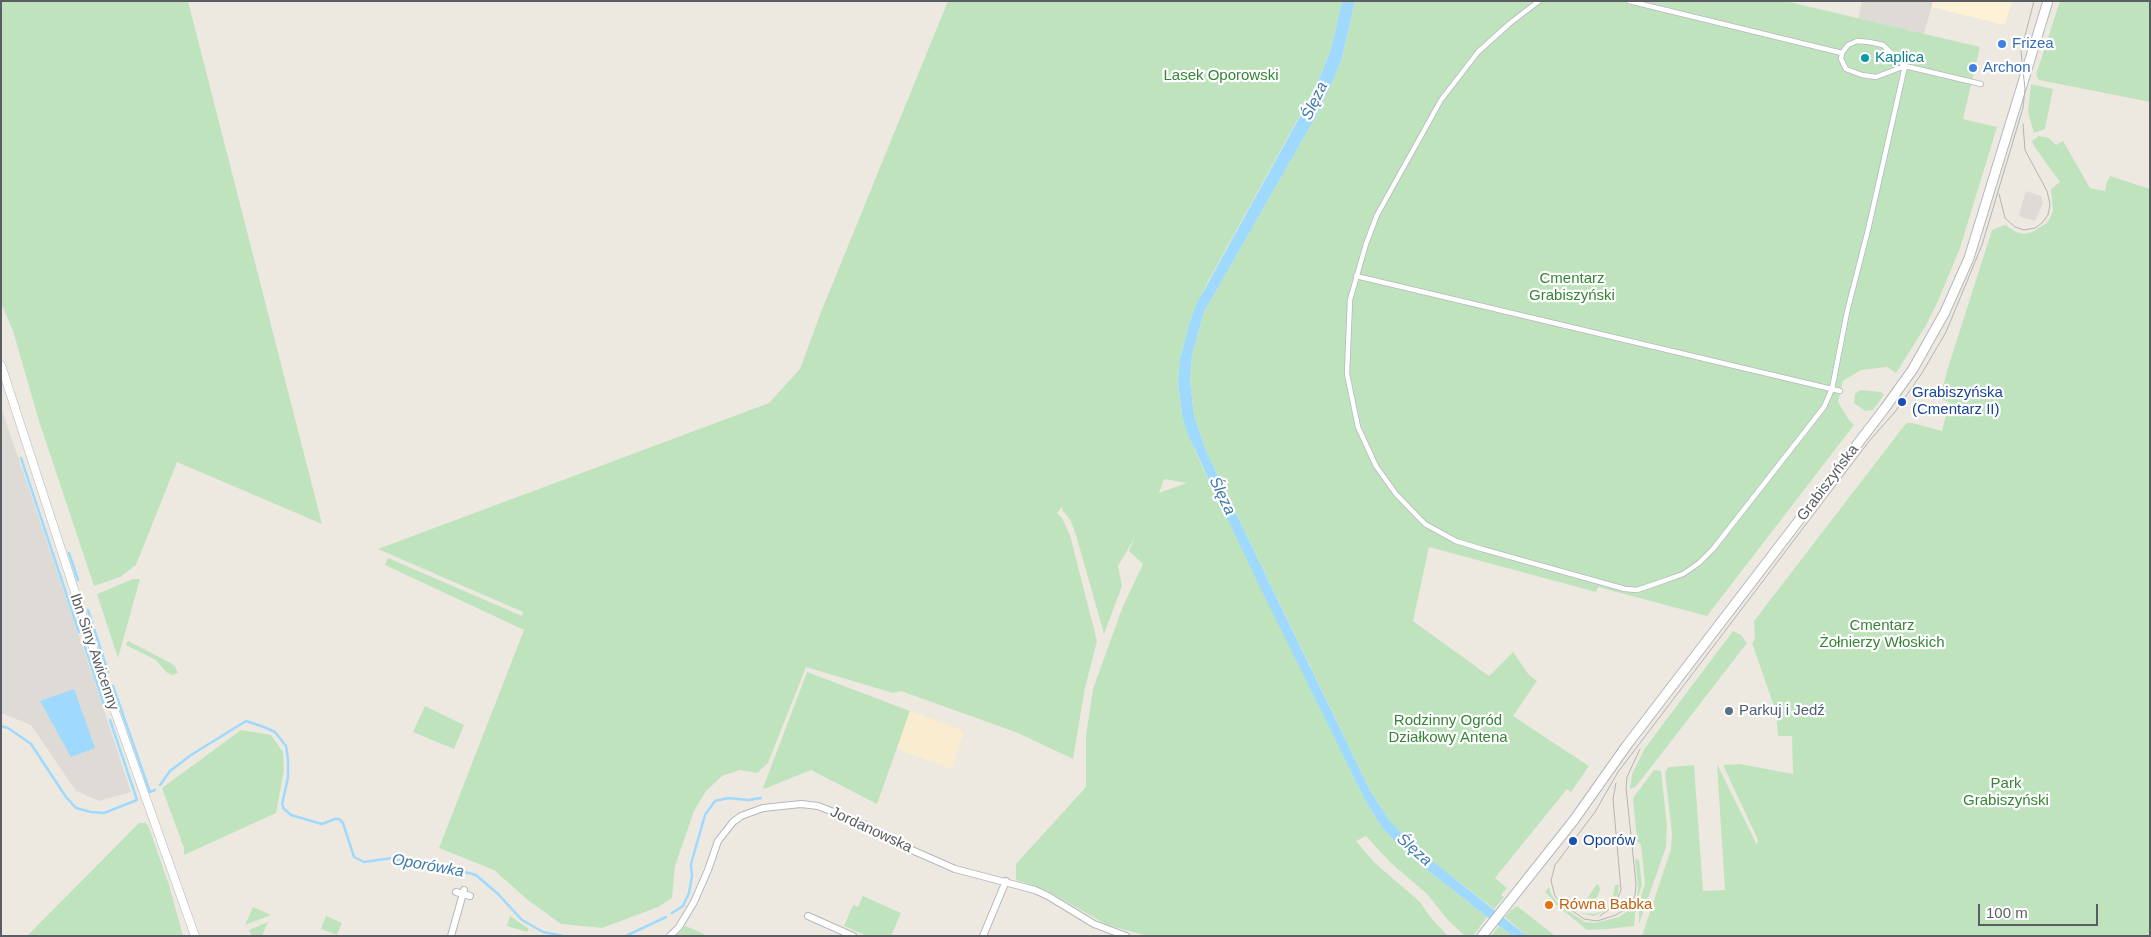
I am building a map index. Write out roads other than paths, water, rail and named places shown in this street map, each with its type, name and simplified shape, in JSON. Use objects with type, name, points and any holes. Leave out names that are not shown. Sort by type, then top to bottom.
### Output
[{"type":"main road","name":"Grabiszyńska","points":[[1482,936],[1574,820],[1627,745],[1880,415],[1913,369],[1945,312],[1969,258],[2048,1]]},
{"type":"street","points":[[1539,1],[1509,24],[1478,52],[1441,100],[1377,215],[1356,276],[1349,308],[1347,374],[1358,427],[1376,466],[1396,494],[1426,524],[1456,541],[1626,589],[1637,590],[1683,574],[1692,569],[1713,549],[1820,412],[1832,390],[1847,312],[1906,66]]},
{"type":"street","points":[[1629,1],[1842,53]]},
{"type":"street","points":[[1906,66],[1876,77],[1862,75],[1846,69],[1841,59],[1842,53],[1848,45],[1857,41],[1869,42],[1883,45],[1906,66],[1981,84]]},
{"type":"street","points":[[1356,276],[1840,391]]},
{"type":"street","name":"Ibn Siny Awicenny","points":[[1,364],[99,667],[195,936]]},
{"type":"street","name":"Jordanowska","points":[[670,936],[679,927],[695,901],[718,841],[737,819],[763,808],[792,805],[818,806],[865,825],[905,847],[955,869],[1006,881],[1048,896],[1094,924],[1126,936]]},
{"type":"street","points":[[983,936],[1006,881]]},
{"type":"street","points":[[456,892],[464,892],[470,896]]},
{"type":"street","points":[[451,936],[464,892]]},
{"type":"street","points":[[808,916],[853,936]]},
{"type":"water","name":"Ślęza","points":[[1342,1],[1355,1],[1342,58],[1331,85],[1319,111],[1204,312],[1192,355],[1190,381],[1194,415],[1206,451],[1371,792],[1389,820],[1411,844],[1527,936],[1513,936],[1487,917],[1411,857],[1383,829],[1366,802],[1256,579],[1188,435],[1182,416],[1178,382],[1180,359],[1190,321],[1197,303],[1315,89],[1331,49]]},
{"type":"water","points":[[74,689],[95,748],[71,757],[40,701]]},
{"type":"waterway","points":[[21,458],[79,632]]},
{"type":"waterway","points":[[69,553],[78,580]]},
{"type":"waterway","points":[[88,610],[108,672]]},
{"type":"waterway","points":[[85,647],[105,708]]},
{"type":"waterway","points":[[113,686],[150,792],[155,790]]},
{"type":"waterway","name":"Oporówka","points":[[1,726],[8,728],[31,744],[66,797],[76,808],[104,813],[137,800],[110,720]]},
{"type":"waterway","name":"Oporówka","points":[[160,785],[170,771],[191,755],[246,721],[264,727],[275,732],[286,746],[288,778],[282,804],[284,809],[291,815],[322,824],[339,819],[343,823],[354,857],[364,862],[392,858],[416,865],[443,866],[476,875],[498,894],[522,920],[543,932],[563,936]]},
{"type":"waterway","name":"Oporówka","points":[[672,913],[683,906],[689,893],[692,876],[691,864],[705,815],[715,801],[728,798],[748,800],[761,798]]},
{"type":"waterway","name":"Oporówka","points":[[626,936],[666,917]]},
{"type":"tram line","points":[[1640,749],[1627,777],[1626,788],[1636,884],[1635,896],[1629,907],[1616,915],[1597,921],[1584,919],[1561,903],[1555,896],[1551,881],[1555,865],[1595,812],[1618,772],[1870,440],[1895,412],[1922,373],[1946,332],[1982,245],[2023,108],[2025,89],[2021,51],[2034,1]]},
{"type":"tram line","points":[[1999,194],[2005,218],[2015,227],[2024,230],[2035,228],[2048,215],[2050,204],[2047,191],[2025,150],[2023,124]]},
{"type":"tram line","points":[[1600,916],[1615,905],[1621,890],[1613,799],[1616,783]]},
{"type":"place","name":"Frizea","points":[[2002,44]]},
{"type":"place","name":"Kaplica","points":[[1865,58]]},
{"type":"place","name":"Archon","points":[[1973,68]]},
{"type":"place","name":"Grabiszyńska (Cmentarz II)","points":[[1902,402]]},
{"type":"place","name":"Parkuj i Jedź","points":[[1729,711]]},
{"type":"place","name":"Oporów","points":[[1573,841]]},
{"type":"place","name":"Równa Babka","points":[[1549,905]]},
{"type":"park label","name":"Lasek Oporowski","points":[[1221,76]]},
{"type":"park label","name":"Cmentarz Grabiszyński","points":[[1572,288]]},
{"type":"park label","name":"Cmentarz Żołnierzy Włoskich","points":[[1882,634]]},
{"type":"park label","name":"Rodzinny Ogród Działkowy Antena","points":[[1448,730]]},
{"type":"park label","name":"Park Grabiszyński","points":[[2006,792]]}]
